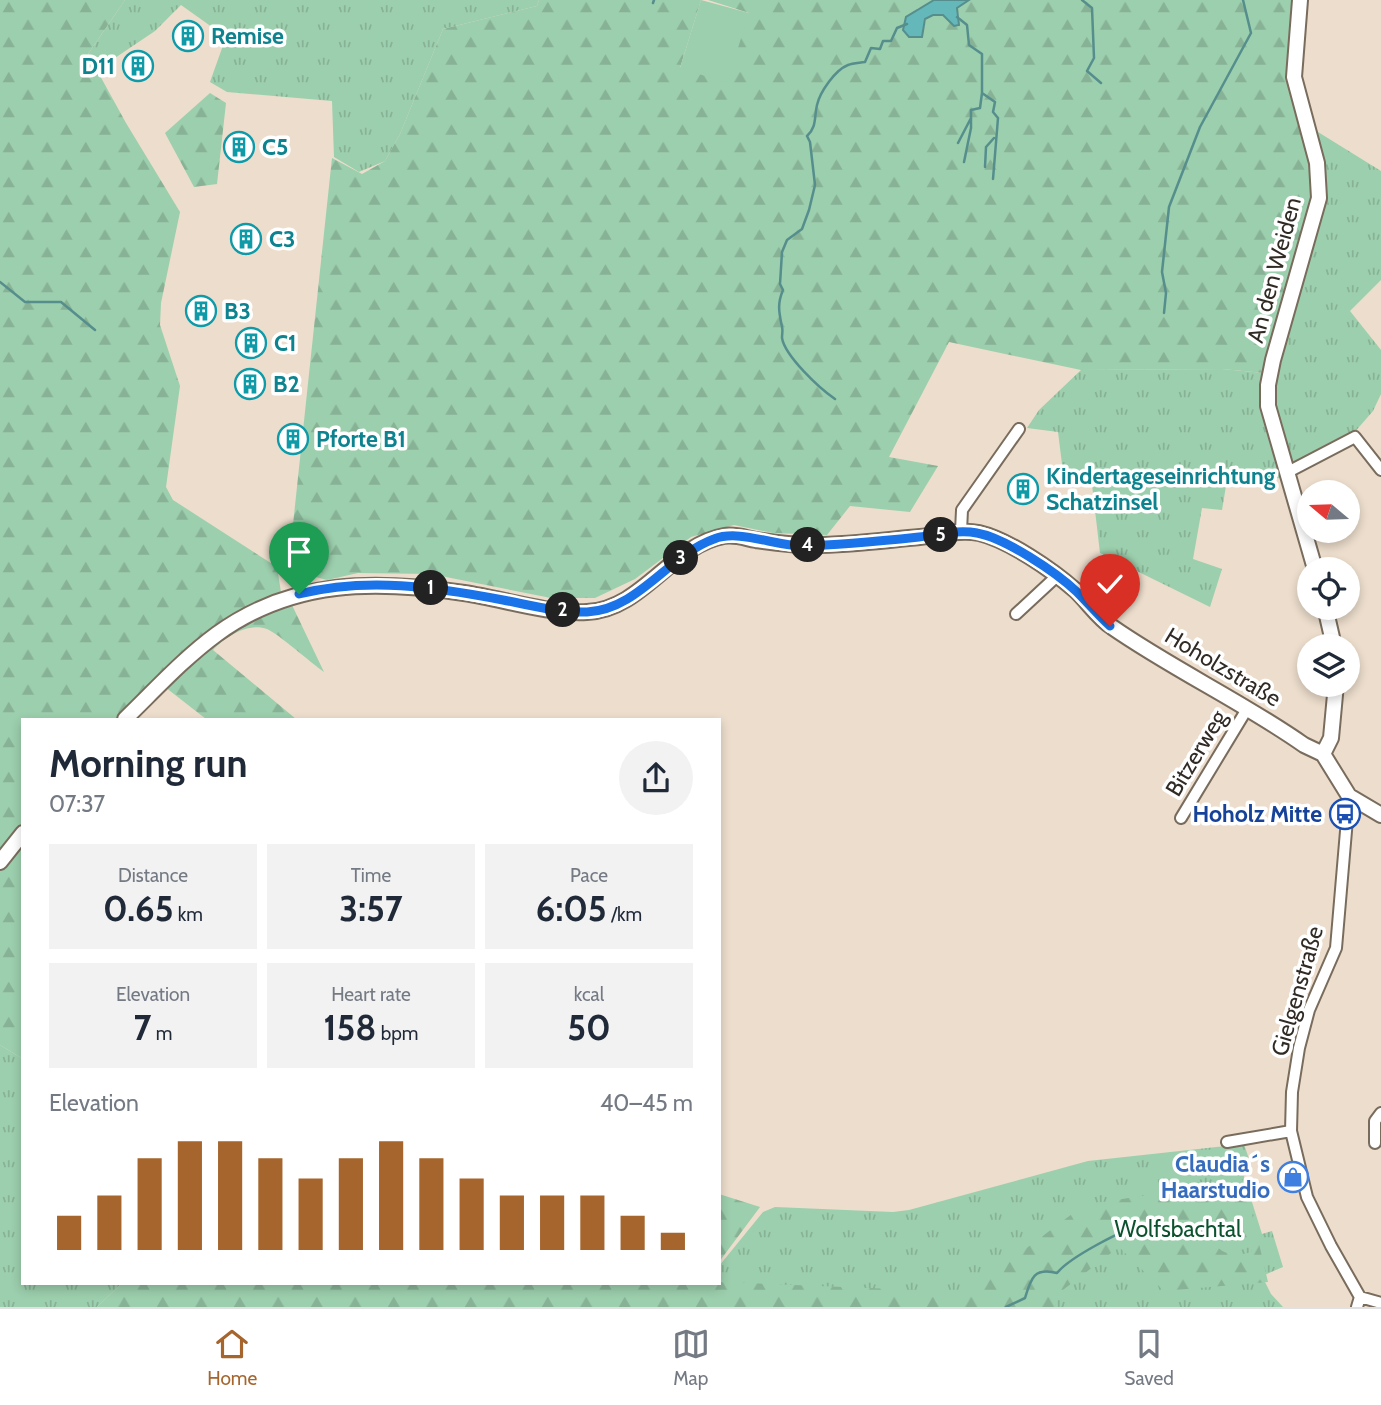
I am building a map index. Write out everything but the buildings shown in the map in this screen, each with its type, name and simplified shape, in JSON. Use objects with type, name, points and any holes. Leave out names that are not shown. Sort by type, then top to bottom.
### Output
[{"type":"street","name":"An den Weiden","points":[[1300,0],[1294,77],[1317,163],[1319,198],[1268,385],[1268,406],[1311,557]]},
{"type":"street","points":[[961,531],[962,510],[1019,429]]},
{"type":"street","points":[[1285,471],[1355,437],[1381,470]]},
{"type":"street","name":"Hoholzstraße","points":[[126,718],[173,672],[218,634],[255,611],[291,597],[346,585],[401,585],[564,611],[594,611],[623,601],[687,554],[713,539],[730,535],[796,546],[961,531],[994,537],[1057,576],[1076,591],[1110,626],[1323,754]]},
{"type":"street","points":[[1016,614],[1057,576]]},
{"type":"street","points":[[1335,697],[1331,738],[1323,754],[1349,796],[1381,815]]},
{"type":"street","name":"Bitzerweg","points":[[1181,818],[1247,709]]},
{"type":"street","name":"Gielgenstraße","points":[[1349,796],[1336,948],[1309,1010],[1299,1048],[1292,1092],[1291,1131],[1307,1197],[1358,1302]]},
{"type":"street","points":[[0,862],[21,836]]},
{"type":"street","points":[[1375,1143],[1375,1121],[1381,1113]]},
{"type":"street","points":[[1227,1142],[1291,1131]]},
{"type":"street","points":[[1358,1302],[1381,1303]]},
{"type":"green space","points":[[0,0],[125,0],[88,54],[180,212],[161,303],[160,325],[180,386],[166,487],[173,500],[277,567],[283,605],[291,603],[324,672],[267,629],[245,629],[230,636],[213,650],[295,718],[205,718],[165,687],[135,718],[21,718],[21,1058],[0,1045]]},
{"type":"green space","points":[[125,0],[539,0],[537,6],[443,29],[400,134],[385,161],[359,172],[334,157],[332,101],[227,92],[210,82],[226,37],[181,5],[155,31],[97,70],[88,54]]},
{"type":"green space","points":[[539,0],[701,0],[680,68],[749,13],[708,0],[935,0],[917,9],[922,37],[926,19],[933,15],[943,15],[954,26],[960,20],[957,8],[969,0],[1292,0],[1286,75],[1311,170],[1310,203],[1264,373],[1222,369],[1081,370],[949,342],[889,457],[938,466],[910,512],[850,506],[827,535],[773,533],[734,525],[691,537],[635,579],[595,598],[551,598],[431,574],[358,573],[327,580],[293,571],[289,562],[332,158],[362,174],[385,161],[400,134],[443,29],[537,6]]},
{"type":"green space","points":[[701,0],[749,13],[727,83],[680,68]]},
{"type":"green space","points":[[210,93],[226,103],[217,184],[194,187],[165,133]]},
{"type":"green space","points":[[1318,132],[1381,171],[1381,280],[1350,311],[1381,350],[1381,394],[1373,411],[1353,434],[1296,464],[1289,462],[1273,392],[1323,207],[1326,183]]},
{"type":"green space","points":[[1222,369],[1264,373],[1283,478],[1227,480],[1222,510],[1202,508],[1193,559],[1222,569],[1210,607],[1100,553],[1091,476],[1063,472],[1058,432],[1027,428],[1039,410],[1081,370]]},
{"type":"green space","points":[[0,1045],[21,1058],[21,1285],[120,1285],[97,1307],[0,1307]]},
{"type":"green space","name":"Wolfsbachtal","points":[[1244,1144],[1251,1165],[1241,1167],[1262,1234],[1272,1231],[1283,1267],[1262,1276],[1271,1294],[1283,1307],[690,1307],[717,1285],[721,1285],[721,1264],[763,1212],[775,1207],[893,1212],[909,1210],[1088,1161]]},
{"type":"green space","points":[[1244,1180],[1268,1282],[1164,1291],[1119,1247],[1055,1296],[1056,1307],[97,1307],[120,1285],[721,1285],[721,1282],[968,1292],[1084,1205]],"holes":[[[1239,1236],[1249,1239],[1253,1247],[1251,1252],[1237,1254],[1227,1253],[1216,1245],[1219,1241],[1230,1241]]]},
{"type":"green space","points":[[721,1195],[760,1207],[721,1259]]},
{"type":"water","points":[[934,0],[969,0],[957,8],[959,25],[954,26],[943,15],[933,15],[925,19],[922,37],[909,37],[903,30],[906,17]]},
{"type":"waterway","points":[[1082,0],[1092,8],[1094,58],[1087,71],[1101,83]]},
{"type":"waterway","points":[[1164,313],[1166,293],[1162,272],[1169,207],[1200,127],[1251,33],[1243,0]]},
{"type":"waterway","points":[[957,17],[967,25],[969,45],[982,54],[982,93],[995,102],[993,112],[998,118],[993,179]]},
{"type":"waterway","points":[[835,399],[804,371],[784,345],[779,308],[783,290],[780,284],[782,252],[787,240],[802,229],[809,210],[815,185],[807,136],[814,125],[821,94],[838,72],[848,65],[865,62],[871,48],[880,49],[883,41],[891,41],[897,28],[907,24]]},
{"type":"waterway","points":[[964,162],[971,128],[971,110],[980,108],[982,93]]},
{"type":"waterway","points":[[958,143],[971,118]]},
{"type":"waterway","points":[[985,167],[986,147],[994,138]]},
{"type":"waterway","points":[[0,282],[25,302],[61,302],[95,330]]},
{"type":"waterway","points":[[1006,1307],[1025,1298],[1038,1273],[1057,1273],[1085,1252],[1135,1227],[1156,1224],[1193,1228],[1212,1232],[1222,1240]]},
{"type":"place","name":"Remise","points":[[188,36]]},
{"type":"place","name":"D11","points":[[138,66]]},
{"type":"place","name":"C5","points":[[239,147]]},
{"type":"place","name":"C3","points":[[246,239]]},
{"type":"place","name":"B3","points":[[201,311]]},
{"type":"place","name":"C1","points":[[251,343]]},
{"type":"place","name":"B2","points":[[250,384]]},
{"type":"place","name":"Pforte B1","points":[[293,439]]},
{"type":"place","name":"Kindertageseinrichtung Schatzinsel","points":[[1023,489]]},
{"type":"place","name":"Hoholz Mitte","points":[[1345,814]]},
{"type":"place","name":"Claudia´s Haarstudio","points":[[1293,1177]]},
{"type":"route","points":[[299,594],[346,585],[401,585],[584,612],[608,608],[623,601],[687,554],[719,537],[739,536],[796,546],[911,538],[961,531],[994,537],[1043,567],[1076,591],[1110,626]]}]
